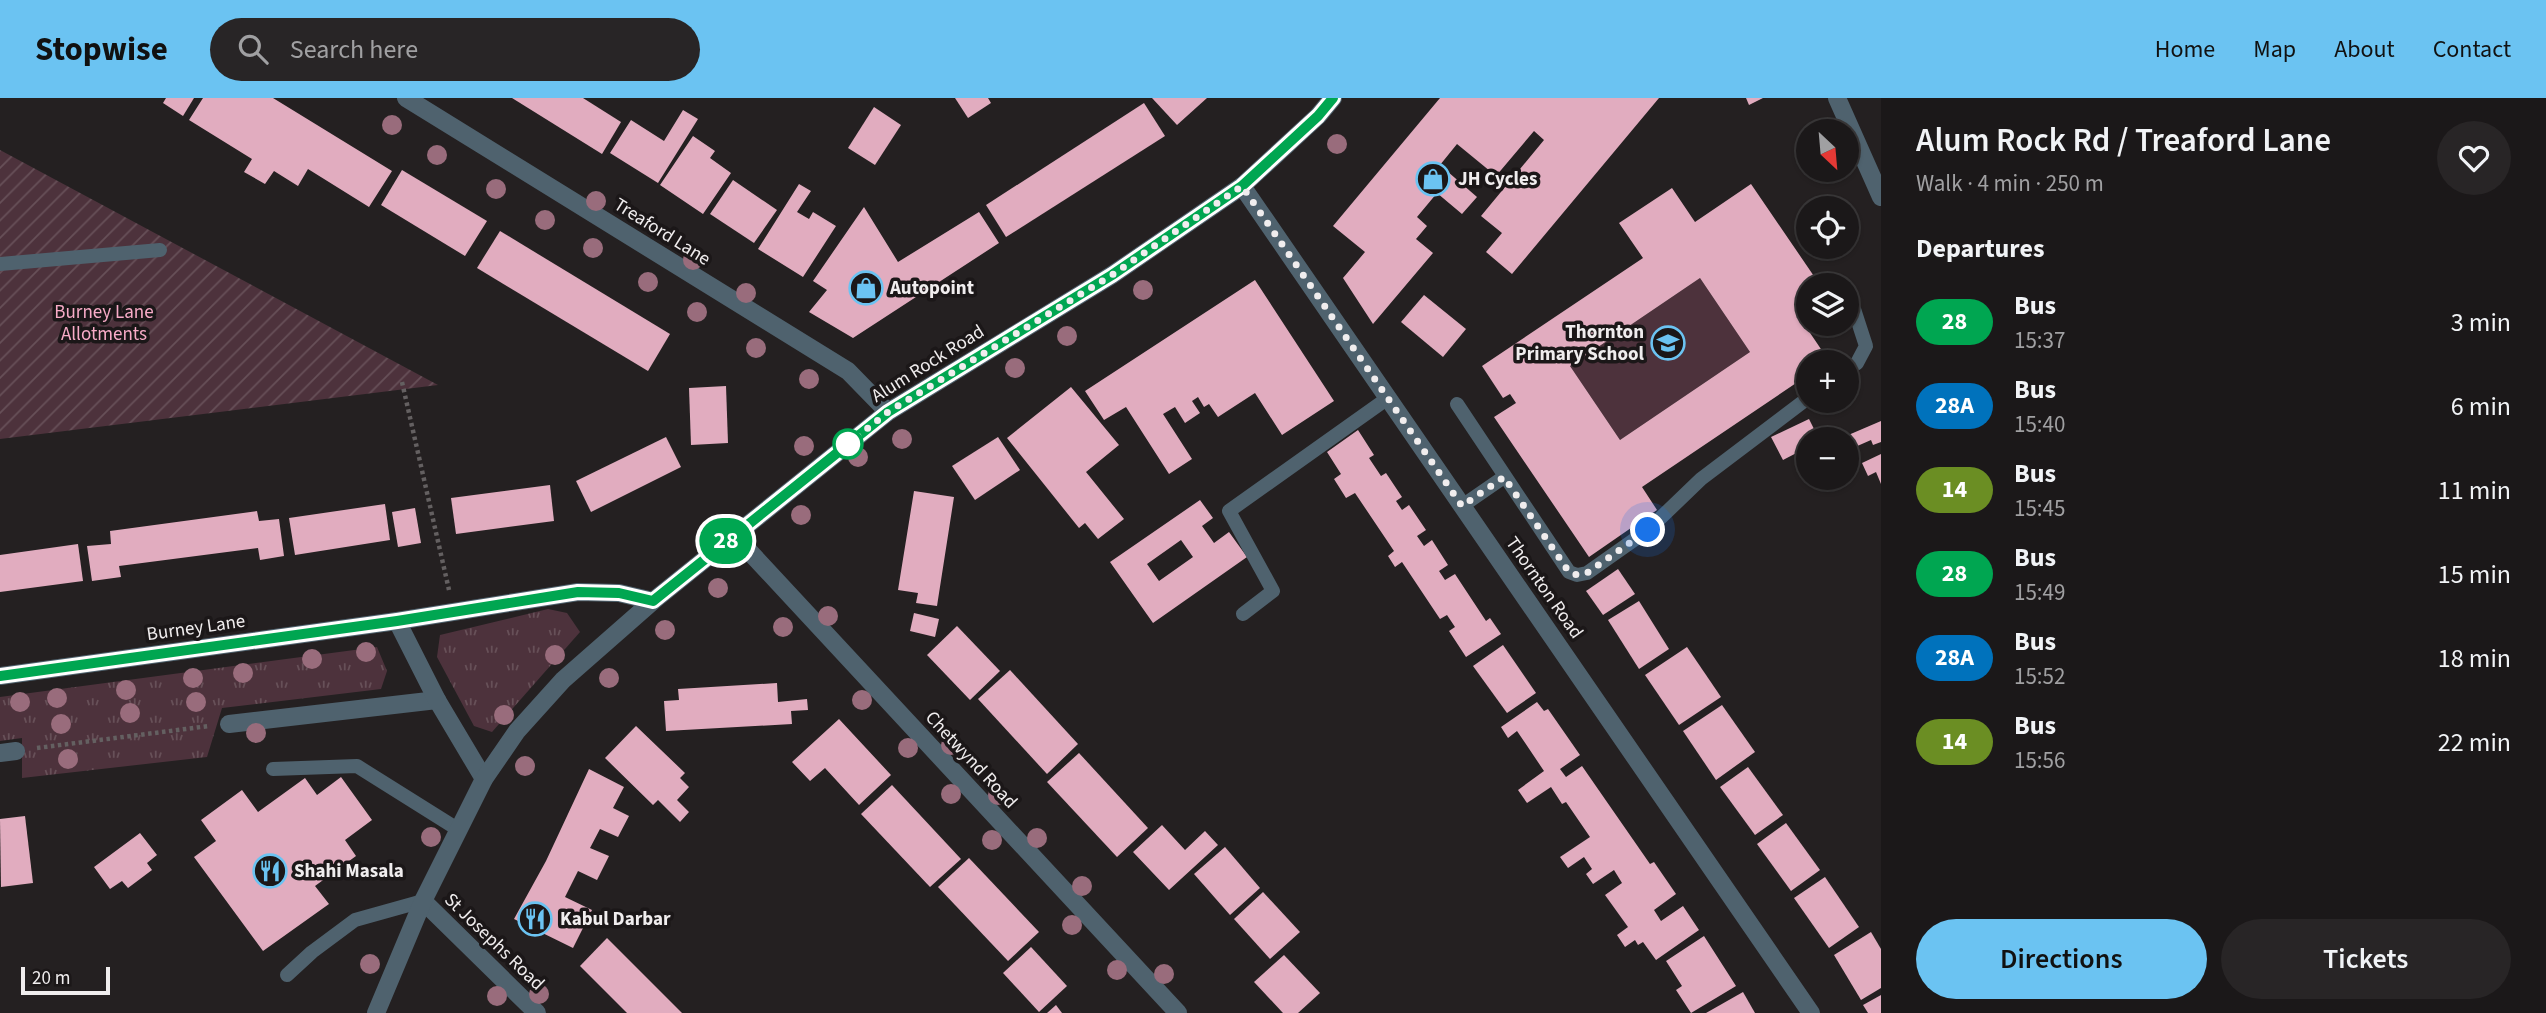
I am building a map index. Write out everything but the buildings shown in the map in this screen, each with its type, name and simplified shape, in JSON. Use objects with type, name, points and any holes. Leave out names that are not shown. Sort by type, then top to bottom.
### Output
[{"type":"street","name":"Treaford Lane","points":[[406,98],[848,371],[888,412]]},
{"type":"street","name":"Alum Rock Road","points":[[376,1013],[423,901],[484,779],[517,731],[563,680],[653,601],[888,412],[1112,275],[1242,186],[1318,116],[1333,98]]},
{"type":"street","points":[[1837,98],[1881,197]]},
{"type":"street","name":"Thornton Road","points":[[1242,186],[1811,1013]]},
{"type":"street","name":"Chetwynd Road","points":[[734,535],[1178,1013]]},
{"type":"street","name":"Burney Lane","points":[[0,676],[397,621],[578,592],[619,593],[653,601]]},
{"type":"street","points":[[397,621],[437,700],[484,779]]},
{"type":"street","points":[[229,724],[437,700]]},
{"type":"street","name":"St Josephs Road","points":[[423,901],[537,1013]]},
{"type":"lane","points":[[0,264],[160,250]]},
{"type":"lane","points":[[1859,324],[1866,346],[1859,359]]},
{"type":"lane","points":[[1243,614],[1273,591],[1228,511],[1388,398]]},
{"type":"lane","points":[[1457,404],[1569,572],[1577,575],[1587,573],[1648,530],[1701,479],[1796,407]]},
{"type":"lane","points":[[1462,506],[1504,477]]},
{"type":"lane","points":[[273,769],[357,766],[458,830]]},
{"type":"lane","points":[[287,975],[312,952],[355,920],[423,901]]},
{"type":"path","points":[[402,382],[453,611]]},
{"type":"path","points":[[8,752],[229,724]]},
{"type":"green space","name":"Burney Lane Allotments","points":[[0,150],[438,385],[0,439]]},
{"type":"green space","points":[[1700,278],[1750,352],[1620,440],[1570,366]]},
{"type":"green space","points":[[548,609],[567,613],[580,632],[492,732],[474,726],[437,657],[440,635]]},
{"type":"green space","points":[[377,647],[387,671],[381,689],[222,708],[207,757],[22,778],[22,738],[0,741],[0,697]]},
{"type":"bus line","name":"28","points":[[0,676],[397,621],[578,592],[619,593],[653,601],[888,412],[1112,275],[1242,186],[1318,116],[1333,98]]},
{"type":"place","name":"JH Cycles","points":[[1433,179]]},
{"type":"place","name":"Autopoint","points":[[866,288]]},
{"type":"place","name":"Thornton Primary School","points":[[1668,343]]},
{"type":"place","name":"Shahi Masala","points":[[270,871]]},
{"type":"place","name":"Kabul Darbar","points":[[535,919]]},
{"type":"route","points":[[848,444],[888,412],[1112,275],[1242,186],[1462,506],[1504,477],[1569,572],[1577,575],[1587,573],[1648,530]]}]
